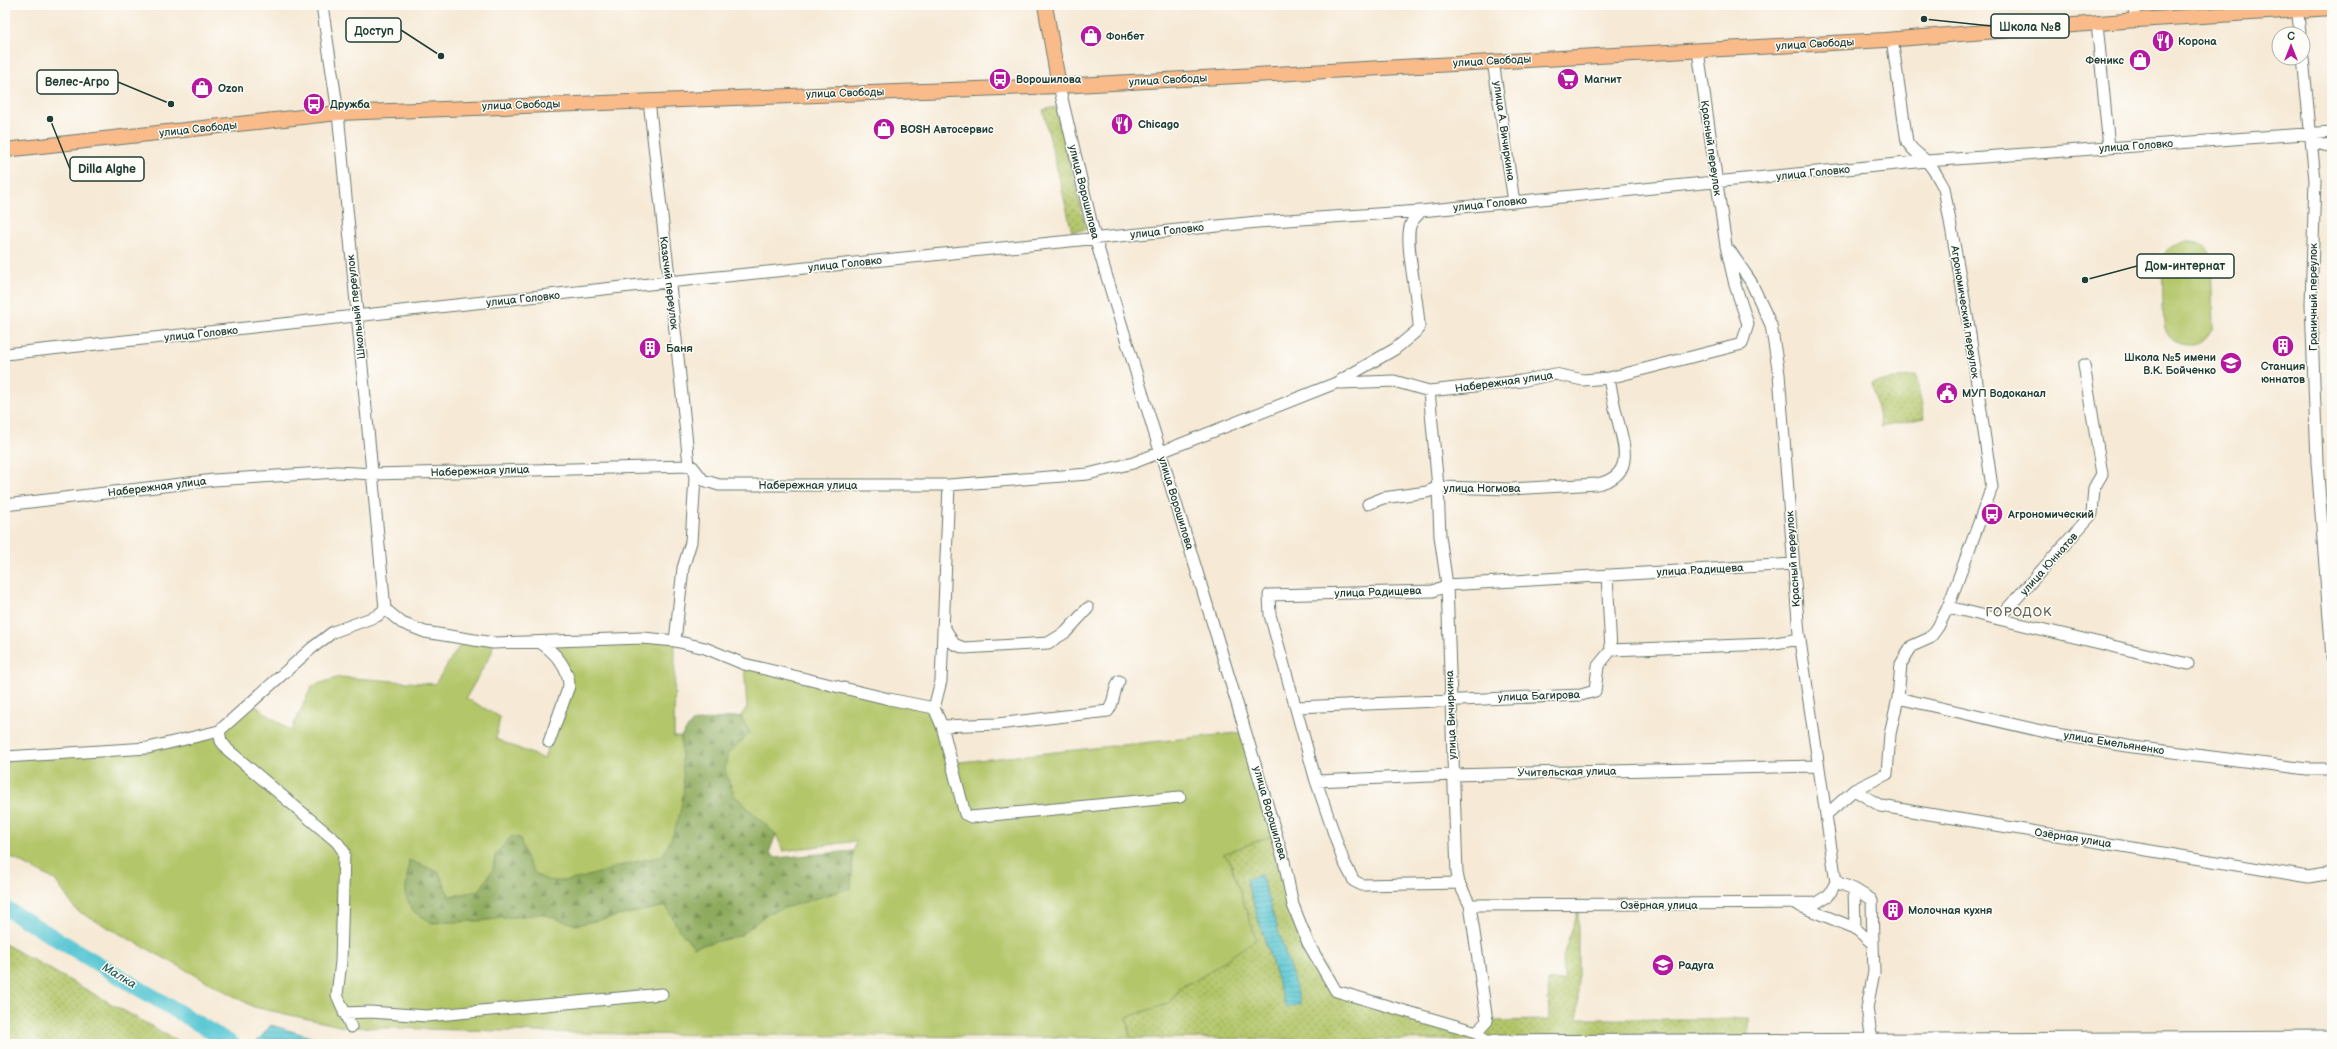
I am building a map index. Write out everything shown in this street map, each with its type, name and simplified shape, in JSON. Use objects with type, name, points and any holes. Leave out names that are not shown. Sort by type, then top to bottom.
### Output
[{"type":"main road","name":"улица Ворошилова","points":[[1045,5],[1058,86]]},
{"type":"main road","name":"улица Свободы","points":[[5,150],[338,113],[648,100],[1058,86],[1493,61],[1698,51],[1892,39],[2297,8],[2332,8]]},
{"type":"street","name":"Школьный переулок","points":[[322,5],[338,113],[385,609]]},
{"type":"street","points":[[2134,5],[2137,20]]},
{"type":"street","points":[[2297,8],[2299,26]]},
{"type":"street","points":[[2098,23],[2109,148]]},
{"type":"street","name":"Агрономический переулок","points":[[1854,790],[1887,774],[1890,734],[1898,698],[1902,664],[1912,646],[1930,638],[1938,627],[1948,607],[1992,488],[1968,321],[1944,188],[1937,174],[1926,161],[1914,153],[1907,142],[1892,39]]},
{"type":"street","name":"Красный переулок","points":[[1698,51],[1726,246],[1735,285],[1748,324],[1742,344]]},
{"type":"street","name":"улица А. Вичиркина","points":[[1493,61],[1514,202]]},
{"type":"street","name":"Граничный переулок","points":[[2304,66],[2315,180],[2311,304],[2317,462],[2332,657]]},
{"type":"street","name":"улица Ворошилова","points":[[1058,86],[1095,238],[1284,861],[1293,905],[1308,943],[1336,991],[1478,1032]]},
{"type":"street","name":"Казачий переулок","points":[[648,100],[668,282],[679,360],[691,466],[695,478],[691,542],[683,568],[675,641]]},
{"type":"street","name":"улица Головко","points":[[5,354],[357,317],[668,282],[1257,222],[1421,211],[1926,161],[2109,148],[2312,138],[2332,132]]},
{"type":"street","points":[[2312,138],[2332,147]]},
{"type":"street","name":"Набережная улица","points":[[5,505],[214,480],[337,472],[373,474],[691,466],[703,480],[719,485],[949,485],[1088,474],[1134,463],[1336,383],[1395,349],[1419,330],[1420,313],[1409,243],[1410,224],[1421,211]]},
{"type":"street","name":"Красный переулок","points":[[1726,246],[1751,282],[1771,325],[1779,374],[1800,639],[1817,766],[1827,814],[1836,882]]},
{"type":"street","name":"Набережная улица","points":[[1336,383],[1394,381],[1429,391],[1521,382],[1555,374],[1584,380],[1609,378],[1742,344]]},
{"type":"street","name":"улица Юннатов","points":[[1998,619],[2092,514],[2094,488],[2102,474],[2084,365]]},
{"type":"street","name":"улица Ногмова","points":[[1368,504],[1383,498],[1427,492],[1438,487],[1511,489],[1597,484],[1616,477],[1625,456],[1626,449],[1609,378]]},
{"type":"street","name":"улица Вичиркина","points":[[1429,391],[1438,487],[1440,536],[1447,585],[1453,775],[1459,883],[1470,905],[1487,1021],[1478,1032]]},
{"type":"street","points":[[949,485],[941,681],[934,708],[942,726],[965,814],[971,817],[1180,797]]},
{"type":"street","name":"улица Радищева","points":[[1459,883],[1362,885],[1354,881],[1347,869],[1316,781],[1297,707],[1270,615],[1269,595],[1433,591],[1447,585],[1793,564]]},
{"type":"street","points":[[1607,576],[1611,650],[1769,644],[1800,639]]},
{"type":"street","points":[[1948,607],[2188,664]]},
{"type":"street","points":[[943,625],[954,644],[964,648],[1048,643],[1066,632],[1088,608]]},
{"type":"street","points":[[5,756],[148,748],[219,731],[312,648],[333,632],[378,616],[385,609],[402,623],[425,632],[493,643],[539,642],[571,638],[643,638],[675,641],[705,648],[744,664],[889,699],[934,708]]},
{"type":"street","points":[[539,642],[551,649],[569,676],[569,686],[549,742]]},
{"type":"street","name":"улица Багирова","points":[[1297,707],[1590,693],[1595,691],[1597,685],[1598,666],[1611,650]]},
{"type":"street","points":[[942,726],[997,724],[1108,711],[1113,704],[1114,690],[1119,681]]},
{"type":"street","name":"улица Емельяненко","points":[[1898,698],[2050,732],[2133,748],[2307,769],[2332,769]]},
{"type":"street","points":[[219,731],[221,741],[228,750],[337,842],[344,852],[341,962],[337,995],[351,1027]]},
{"type":"street","name":"Учительская улица","points":[[1316,781],[1453,775],[1817,766]]},
{"type":"street","points":[[1827,814],[1854,790]]},
{"type":"street","name":"Озёрная улица","points":[[1854,790],[1882,806],[2308,877],[2332,873]]},
{"type":"street","points":[[1836,882],[1854,889],[1872,900],[1872,944],[1874,972],[1867,1008],[1872,1041]]},
{"type":"street","name":"Озёрная улица","points":[[1470,905],[1816,904],[1828,895],[1836,882]]},
{"type":"street","points":[[1854,889],[1856,928]]},
{"type":"street","points":[[1793,903],[1856,928],[1872,944]]},
{"type":"street","points":[[344,1013],[370,1012],[427,1016],[662,994]]},
{"type":"street","points":[[1478,1032],[1485,1041],[1872,1041],[2332,1037]]},
{"type":"green space","points":[[1056,107],[1086,229],[1072,232],[1043,110]]},
{"type":"green space","points":[[2186,241],[2201,244],[2207,248],[2211,255],[2213,327],[2204,339],[2198,343],[2190,345],[2178,343],[2171,339],[2166,332],[2163,314],[2163,277],[2165,253],[2172,246]]},
{"type":"green space","points":[[1916,375],[1924,418],[1881,427],[1872,383]]},
{"type":"green space","points":[[464,639],[493,643],[492,652],[466,698],[500,717],[496,739],[544,759],[569,676],[539,642],[675,641],[674,737],[681,737],[683,795],[676,827],[662,856],[626,864],[582,878],[558,881],[548,880],[539,876],[529,864],[520,838],[512,836],[495,855],[493,869],[479,891],[449,896],[439,872],[409,860],[405,895],[414,912],[432,923],[480,921],[542,914],[576,925],[666,906],[679,930],[694,947],[740,936],[768,913],[851,888],[856,841],[783,851],[776,834],[735,796],[725,771],[728,754],[750,733],[741,716],[747,707],[744,664],[934,708],[951,763],[1246,732],[1276,834],[1223,854],[1229,859],[1256,939],[1200,978],[1181,987],[1170,1003],[1127,1017],[1130,1038],[623,1034],[344,1027],[254,1007],[76,910],[55,880],[5,854],[5,757],[148,748],[219,731],[250,702],[291,731],[312,686],[339,677],[435,684]]},
{"type":"green space","points":[[741,716],[750,733],[728,754],[758,816],[776,834],[769,853],[776,858],[853,851],[854,869],[851,888],[768,913],[740,936],[694,947],[679,930],[665,906],[576,925],[542,914],[480,921],[432,923],[414,912],[405,895],[409,860],[439,872],[449,896],[493,869],[495,855],[512,835],[520,838],[526,857],[627,864],[662,856],[683,795],[680,753],[681,737],[692,722]]},
{"type":"green space","points":[[1276,834],[1293,905],[1336,991],[1477,1032],[1487,1021],[1549,1020],[1548,981],[1564,980],[1563,956],[1578,911],[1578,1019],[1749,1019],[1750,1042],[1130,1038],[1127,1017],[1170,1003],[1181,987],[1200,978],[1256,939],[1229,859],[1222,854]],"holes":[[[1261,875],[1286,1008],[1246,880]]]},
{"type":"green space","points":[[5,944],[183,1044],[5,1044]]},
{"type":"water","points":[[1261,875],[1301,1004],[1286,1008],[1246,879]]},
{"type":"water","points":[[271,1025],[321,1040],[353,1044],[255,1044]]},
{"type":"waterway","name":"Малка","points":[[5,908],[232,1044]]},
{"type":"place","name":"Школа №8","points":[[1924,19]]},
{"type":"place","name":"Фонбет","points":[[1091,36]]},
{"type":"place","name":"Корона","points":[[2163,41]]},
{"type":"place","name":"Доступ","points":[[441,56]]},
{"type":"place","name":"Феникс","points":[[2140,60]]},
{"type":"place","name":"Ворошилова","points":[[1000,79]]},
{"type":"place","name":"Магнит","points":[[1568,79]]},
{"type":"place","name":"Ozon","points":[[202,88]]},
{"type":"place","name":"Велес-Агро","points":[[171,104]]},
{"type":"place","name":"Дружба","points":[[314,104]]},
{"type":"place","name":"Dilla Alghe","points":[[50,119]]},
{"type":"place","name":"Chicago","points":[[1122,124]]},
{"type":"place","name":"BOSH Автосервис","points":[[884,129]]},
{"type":"place","name":"Дом-интернат","points":[[2085,280]]},
{"type":"place","name":"Станция юннатов","points":[[2283,346]]},
{"type":"place","name":"Баня","points":[[650,348]]},
{"type":"place","name":"Школа №5 имени В.К. Бойченко","points":[[2231,363]]},
{"type":"place","name":"МУП Водоканал","points":[[1947,393]]},
{"type":"place","name":"Агрономический","points":[[1992,514]]},
{"type":"place","name":"Молочная кухня","points":[[1893,910]]},
{"type":"place","name":"Радуга","points":[[1663,965]]},
{"type":"district","name":"ГОРОДОК","points":[[2019,612]]}]
